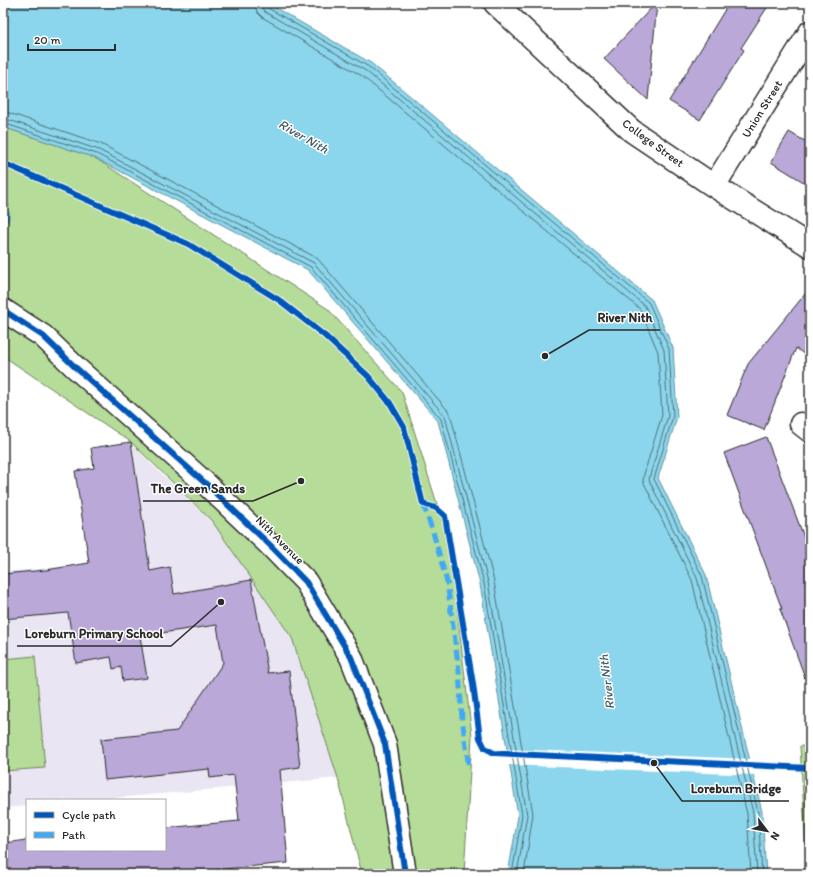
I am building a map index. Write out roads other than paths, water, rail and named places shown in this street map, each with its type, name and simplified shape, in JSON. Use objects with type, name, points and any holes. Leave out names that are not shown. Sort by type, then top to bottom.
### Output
[{"type":"street","name":"College Street","points":[[495,3],[632,130],[714,186],[810,246]]},
{"type":"street","name":"Union Street","points":[[714,186],[810,32]]},
{"type":"street","name":"Nith Avenue","points":[[3,310],[43,336],[75,367],[206,483],[306,582],[351,656],[385,744],[405,874]]},
{"type":"water","points":[[3,3],[267,3],[371,63],[652,300],[673,348],[677,417],[658,478],[706,575],[762,812],[766,874],[508,874],[518,816],[480,584],[438,421],[308,270],[95,158],[3,127]]},
{"type":"place","name":"River Nith","points":[[545,356]]},
{"type":"place","name":"The Green Sands","points":[[301,481]]},
{"type":"place","name":"Loreburn Primary School","points":[[221,602]]},
{"type":"place","name":"Loreburn Bridge","points":[[654,763]]}]
